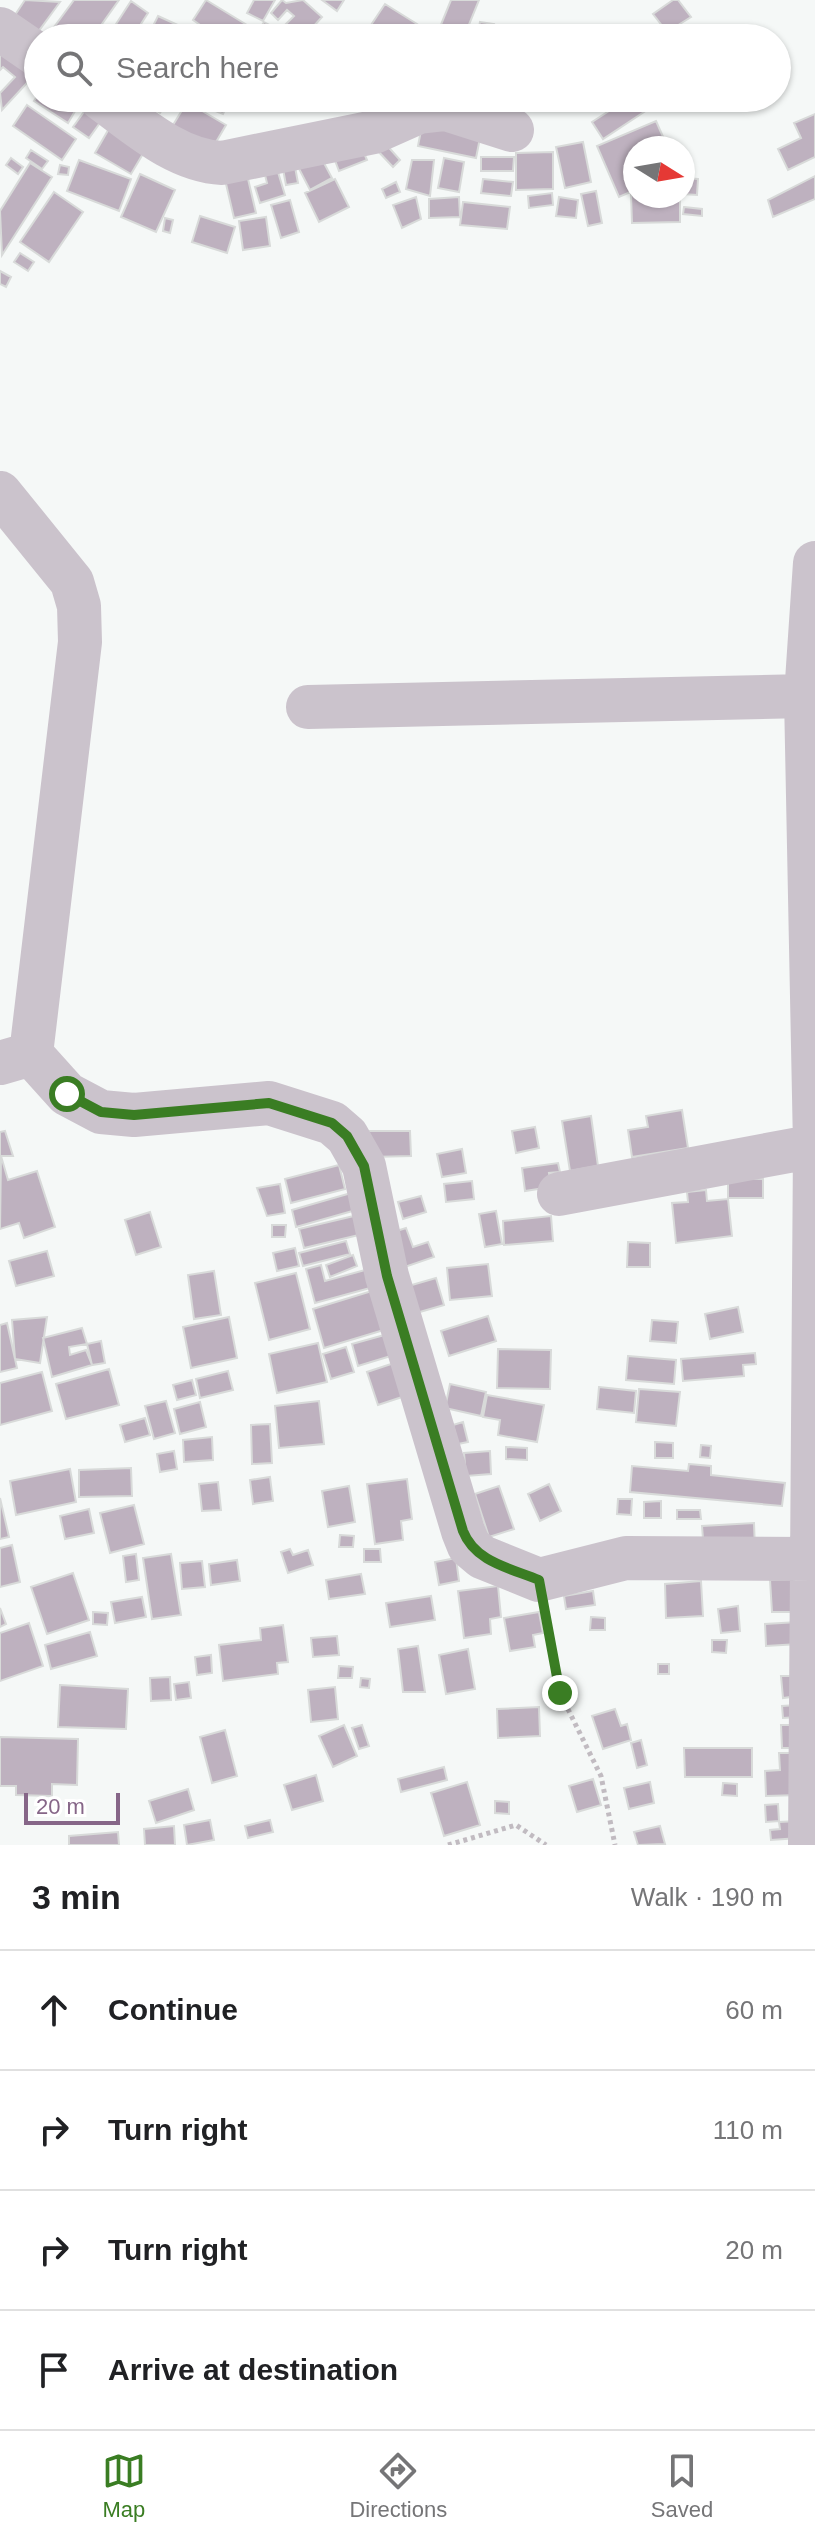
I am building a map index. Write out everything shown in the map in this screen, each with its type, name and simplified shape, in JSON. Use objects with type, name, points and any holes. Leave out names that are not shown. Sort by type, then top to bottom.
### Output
[{"type":"street","points":[[0,29],[24,45]]},
{"type":"street","points":[[119,112],[152,136],[200,162],[222,163],[374,132],[419,112]]},
{"type":"street","points":[[455,112],[512,130]]},
{"type":"street","points":[[0,493],[72,582],[79,606],[80,642],[16,1058],[67,1094],[101,1112],[134,1115],[269,1103],[332,1123],[347,1136],[364,1166],[387,1276],[469,1546],[482,1557],[539,1580],[626,1558],[812,1559]]},
{"type":"street","points":[[810,1845],[815,1146],[806,696],[815,563]]},
{"type":"street","points":[[308,707],[806,696]]},
{"type":"street","points":[[559,1194],[815,1146]]},
{"type":"path","points":[[539,1580],[560,1693],[601,1776],[615,1845]]},
{"type":"path","points":[[448,1845],[516,1825],[546,1845]]},
{"type":"building","points":[[25,0],[60,2],[44,24],[27,24],[15,15]]},
{"type":"building","points":[[74,0],[119,0],[102,24],[56,24]]},
{"type":"building","points":[[206,0],[245,24],[199,24],[193,20]]},
{"type":"building","points":[[254,0],[275,0],[263,21],[247,13]]},
{"type":"building","points":[[282,0],[286,3],[303,0],[322,17],[316,24],[286,24],[294,16],[287,10],[278,20],[271,13]]},
{"type":"building","points":[[322,0],[344,0],[337,11]]},
{"type":"building","points":[[451,0],[479,0],[469,24],[441,24]]},
{"type":"building","points":[[673,0],[678,0],[691,17],[680,24],[661,24],[653,14]]},
{"type":"building","points":[[131,1],[148,13],[141,24],[116,24]]},
{"type":"building","points":[[385,4],[417,24],[372,24]]},
{"type":"building","points":[[158,16],[175,24],[154,24]]},
{"type":"building","points":[[0,51],[24,64],[24,86],[2,110],[0,93],[15,77],[3,67],[0,70]]},
{"type":"building","points":[[24,110],[24,112],[37,112],[76,139],[62,160],[13,126]]},
{"type":"building","points":[[51,112],[74,112],[68,123]]},
{"type":"building","points":[[84,112],[107,113],[89,138],[73,127]]},
{"type":"building","points":[[181,112],[204,112],[226,125],[209,154],[170,130]]},
{"type":"building","points":[[488,112],[509,112],[507,118]]},
{"type":"building","points":[[607,112],[644,112],[603,139],[592,122]]},
{"type":"building","points":[[815,114],[815,157],[788,170],[778,149],[801,138],[794,123]]},
{"type":"building","points":[[114,120],[150,142],[131,174],[95,153]]},
{"type":"building","points":[[423,120],[481,133],[476,158],[418,146]]},
{"type":"building","points":[[656,121],[663,136],[623,136],[623,195],[619,197],[597,146]]},
{"type":"building","points":[[383,141],[400,160],[393,167],[375,148]]},
{"type":"building","points":[[583,142],[591,182],[565,188],[556,147]]},
{"type":"building","points":[[360,144],[367,160],[339,171],[333,155]]},
{"type":"building","points":[[316,148],[332,178],[310,190],[294,159]]},
{"type":"building","points":[[31,150],[48,161],[42,169],[26,158]]},
{"type":"building","points":[[553,152],[553,189],[516,190],[516,153]]},
{"type":"building","points":[[481,157],[514,157],[513,171],[481,171]]},
{"type":"building","points":[[11,158],[23,167],[18,174],[6,165]]},
{"type":"building","points":[[444,158],[464,162],[459,192],[438,188]]},
{"type":"building","points":[[274,159],[285,195],[260,203],[255,187],[267,183],[265,175]]},
{"type":"building","points":[[79,160],[131,179],[119,211],[67,191]]},
{"type":"building","points":[[412,160],[434,160],[430,196],[406,189]]},
{"type":"building","points":[[30,163],[52,177],[2,255],[0,211]]},
{"type":"building","points":[[60,165],[69,167],[68,175],[58,174]]},
{"type":"building","points":[[245,166],[256,213],[234,218],[223,171]]},
{"type":"building","points":[[295,167],[298,183],[286,185],[283,169]]},
{"type":"building","points":[[140,174],[175,190],[156,232],[121,217]]},
{"type":"building","points":[[815,176],[815,199],[773,217],[768,200]]},
{"type":"building","points":[[335,179],[349,207],[319,222],[305,193]]},
{"type":"building","points":[[483,179],[513,182],[511,196],[481,193]]},
{"type":"building","points":[[695,179],[698,179],[695,195]]},
{"type":"building","points":[[396,182],[400,192],[386,198],[382,189]]},
{"type":"building","points":[[596,191],[602,223],[588,226],[581,194]]},
{"type":"building","points":[[54,192],[83,212],[49,262],[20,242]]},
{"type":"building","points":[[552,193],[553,205],[529,208],[528,196]]},
{"type":"building","points":[[416,197],[421,219],[402,228],[393,205]]},
{"type":"building","points":[[459,197],[460,217],[429,218],[429,199]]},
{"type":"building","points":[[559,197],[578,200],[576,218],[556,216]]},
{"type":"building","points":[[290,200],[299,232],[281,238],[271,205]]},
{"type":"building","points":[[463,202],[510,207],[507,229],[460,225]]},
{"type":"building","points":[[631,208],[680,208],[680,222],[632,223]]},
{"type":"building","points":[[684,208],[702,209],[702,216],[683,214]]},
{"type":"building","points":[[200,216],[235,227],[227,253],[192,242]]},
{"type":"building","points":[[266,217],[270,246],[243,250],[239,221]]},
{"type":"building","points":[[165,218],[173,220],[170,233],[163,231]]},
{"type":"building","points":[[20,253],[34,262],[28,271],[14,262]]},
{"type":"building","points":[[0,271],[11,277],[6,287],[0,284]]},
{"type":"building","points":[[682,1110],[688,1148],[632,1157],[628,1130],[648,1127],[646,1116]]},
{"type":"building","points":[[591,1116],[598,1166],[570,1171],[562,1121]]},
{"type":"building","points":[[535,1127],[539,1148],[516,1153],[512,1131]]},
{"type":"building","points":[[5,1131],[13,1156],[0,1156],[0,1132]]},
{"type":"building","points":[[369,1131],[410,1131],[411,1156],[370,1157]]},
{"type":"building","points":[[462,1149],[466,1173],[442,1177],[437,1154]]},
{"type":"building","points":[[1,1156],[8,1180],[37,1171],[55,1227],[24,1238],[19,1223],[0,1229]]},
{"type":"building","points":[[558,1163],[560,1172],[549,1173],[551,1187],[525,1191],[522,1168]]},
{"type":"building","points":[[339,1165],[345,1189],[291,1203],[285,1179]]},
{"type":"building","points":[[728,1178],[763,1179],[763,1198],[728,1198]]},
{"type":"building","points":[[472,1181],[474,1199],[446,1202],[444,1184]]},
{"type":"building","points":[[280,1184],[285,1213],[267,1216],[257,1188]]},
{"type":"building","points":[[706,1190],[707,1201],[728,1199],[732,1236],[676,1243],[672,1203],[688,1202],[687,1192]]},
{"type":"building","points":[[351,1193],[356,1210],[296,1227],[292,1210]]},
{"type":"building","points":[[421,1196],[426,1212],[403,1219],[398,1202]]},
{"type":"building","points":[[496,1211],[502,1244],[485,1247],[479,1214]]},
{"type":"building","points":[[150,1212],[161,1247],[136,1255],[125,1220]]},
{"type":"building","points":[[358,1215],[363,1234],[304,1248],[299,1229]]},
{"type":"building","points":[[551,1216],[553,1241],[504,1245],[503,1221]]},
{"type":"building","points":[[272,1225],[286,1225],[285,1237],[272,1237]]},
{"type":"building","points":[[406,1228],[413,1247],[428,1242],[434,1257],[396,1270],[384,1235]]},
{"type":"building","points":[[346,1241],[350,1254],[303,1266],[299,1253]]},
{"type":"building","points":[[628,1242],[650,1243],[650,1267],[627,1267]]},
{"type":"building","points":[[295,1248],[299,1266],[277,1271],[273,1253]]},
{"type":"building","points":[[47,1251],[54,1276],[16,1286],[9,1261]]},
{"type":"building","points":[[353,1255],[357,1266],[330,1277],[326,1265]]},
{"type":"building","points":[[488,1264],[492,1296],[450,1300],[447,1268]]},
{"type":"building","points":[[321,1265],[325,1281],[376,1267],[381,1285],[315,1303],[306,1269]]},
{"type":"building","points":[[214,1271],[221,1315],[194,1319],[188,1275]]},
{"type":"building","points":[[296,1273],[310,1329],[269,1340],[255,1283]]},
{"type":"building","points":[[436,1278],[444,1305],[406,1316],[398,1289]]},
{"type":"building","points":[[375,1290],[387,1329],[324,1348],[313,1309]]},
{"type":"building","points":[[738,1307],[743,1332],[710,1339],[705,1314]]},
{"type":"building","points":[[488,1316],[496,1341],[449,1356],[441,1331]]},
{"type":"building","points":[[47,1317],[40,1363],[15,1359],[12,1320]]},
{"type":"building","points":[[229,1317],[237,1358],[191,1368],[183,1327]]},
{"type":"building","points":[[652,1320],[678,1322],[676,1343],[650,1341]]},
{"type":"building","points":[[7,1323],[17,1368],[0,1372],[0,1325]]},
{"type":"building","points":[[82,1328],[87,1344],[69,1347],[70,1355],[86,1350],[92,1365],[52,1377],[43,1338]]},
{"type":"building","points":[[388,1334],[394,1355],[358,1366],[352,1344]]},
{"type":"building","points":[[101,1341],[105,1363],[92,1365],[87,1344]]},
{"type":"building","points":[[318,1343],[327,1382],[277,1393],[269,1354]]},
{"type":"building","points":[[346,1347],[354,1372],[331,1379],[323,1354]]},
{"type":"building","points":[[498,1349],[551,1350],[550,1389],[497,1388]]},
{"type":"building","points":[[755,1353],[756,1364],[743,1365],[744,1376],[683,1381],[681,1359]]},
{"type":"building","points":[[628,1356],[676,1360],[674,1384],[626,1380]]},
{"type":"building","points":[[394,1363],[405,1396],[378,1405],[367,1372]]},
{"type":"building","points":[[109,1369],[119,1405],[66,1419],[56,1384]]},
{"type":"building","points":[[228,1371],[233,1390],[200,1398],[196,1379]]},
{"type":"building","points":[[42,1372],[52,1411],[0,1425],[0,1383]]},
{"type":"building","points":[[192,1380],[196,1395],[177,1400],[173,1385]]},
{"type":"building","points":[[450,1384],[486,1392],[481,1416],[445,1408]]},
{"type":"building","points":[[599,1387],[636,1391],[634,1413],[597,1409]]},
{"type":"building","points":[[639,1389],[680,1392],[676,1426],[636,1422]]},
{"type":"building","points":[[487,1395],[544,1405],[537,1442],[498,1435],[500,1420],[483,1417]]},
{"type":"building","points":[[166,1401],[175,1433],[154,1439],[145,1406]]},
{"type":"building","points":[[319,1401],[324,1444],[279,1448],[275,1406]]},
{"type":"building","points":[[200,1402],[206,1427],[180,1434],[174,1409]]},
{"type":"building","points":[[145,1418],[150,1435],[125,1442],[120,1425]]},
{"type":"building","points":[[463,1422],[468,1442],[458,1444],[453,1425]]},
{"type":"building","points":[[270,1424],[272,1463],[252,1464],[251,1425]]},
{"type":"building","points":[[212,1437],[213,1460],[184,1462],[183,1440]]},
{"type":"building","points":[[655,1442],[673,1443],[673,1458],[655,1458]]},
{"type":"building","points":[[701,1445],[711,1446],[710,1458],[700,1457]]},
{"type":"building","points":[[506,1447],[527,1448],[527,1460],[506,1459]]},
{"type":"building","points":[[174,1451],[177,1469],[160,1472],[157,1454]]},
{"type":"building","points":[[490,1451],[491,1474],[466,1476],[464,1453]]},
{"type":"building","points":[[689,1464],[711,1466],[711,1475],[785,1483],[782,1506],[630,1492],[632,1466],[688,1471]]},
{"type":"building","points":[[131,1468],[132,1496],[79,1497],[79,1470]]},
{"type":"building","points":[[70,1469],[76,1502],[16,1515],[10,1481]]},
{"type":"building","points":[[270,1477],[273,1501],[253,1504],[250,1480]]},
{"type":"building","points":[[407,1479],[412,1519],[401,1521],[403,1540],[375,1544],[367,1484]]},
{"type":"building","points":[[218,1482],[221,1510],[202,1511],[199,1484]]},
{"type":"building","points":[[549,1484],[561,1511],[540,1521],[528,1494]]},
{"type":"building","points":[[349,1486],[355,1522],[328,1527],[322,1491]]},
{"type":"building","points":[[499,1486],[514,1529],[489,1537],[475,1494]]},
{"type":"building","points":[[0,1498],[9,1537],[0,1539]]},
{"type":"building","points":[[618,1499],[632,1499],[631,1515],[617,1514]]},
{"type":"building","points":[[661,1501],[661,1518],[644,1518],[644,1502]]},
{"type":"building","points":[[134,1505],[144,1544],[110,1553],[100,1513]]},
{"type":"building","points":[[89,1509],[94,1533],[65,1539],[60,1516]]},
{"type":"building","points":[[677,1510],[700,1510],[701,1519],[677,1519]]},
{"type":"building","points":[[754,1523],[755,1549],[704,1552],[702,1526]]},
{"type":"building","points":[[340,1535],[354,1536],[353,1547],[339,1547]]},
{"type":"building","points":[[12,1545],[20,1582],[0,1587],[0,1548]]},
{"type":"building","points":[[290,1549],[293,1555],[308,1550],[313,1565],[288,1573],[281,1552]]},
{"type":"building","points":[[364,1549],[380,1549],[381,1562],[364,1562]]},
{"type":"building","points":[[136,1554],[139,1580],[126,1582],[123,1556]]},
{"type":"building","points":[[171,1554],[181,1615],[152,1619],[143,1558]]},
{"type":"building","points":[[456,1558],[459,1581],[439,1585],[435,1562]]},
{"type":"building","points":[[237,1560],[240,1581],[211,1585],[209,1564]]},
{"type":"building","points":[[202,1561],[205,1587],[182,1589],[180,1563]]},
{"type":"building","points":[[73,1573],[89,1620],[47,1634],[31,1587]]},
{"type":"building","points":[[361,1574],[365,1594],[329,1599],[326,1580]]},
{"type":"building","points":[[794,1579],[795,1612],[772,1612],[770,1580]]},
{"type":"building","points":[[701,1581],[703,1616],[666,1618],[665,1584]]},
{"type":"building","points":[[498,1586],[501,1617],[490,1619],[491,1634],[464,1638],[458,1591]]},
{"type":"building","points":[[593,1591],[595,1605],[566,1609],[564,1596]]},
{"type":"building","points":[[431,1596],[435,1620],[390,1627],[386,1603]]},
{"type":"building","points":[[142,1597],[146,1617],[115,1623],[111,1602]]},
{"type":"building","points":[[738,1606],[740,1631],[721,1633],[718,1609]]},
{"type":"building","points":[[0,1608],[6,1624],[0,1627]]},
{"type":"building","points":[[93,1612],[108,1613],[107,1625],[93,1624]]},
{"type":"building","points":[[539,1612],[543,1633],[533,1635],[535,1647],[510,1651],[504,1618]]},
{"type":"building","points":[[591,1617],[605,1618],[605,1630],[590,1630]]},
{"type":"building","points":[[798,1622],[799,1644],[766,1646],[765,1624]]},
{"type":"building","points":[[29,1623],[43,1666],[0,1681],[0,1633]]},
{"type":"building","points":[[283,1625],[288,1662],[277,1663],[278,1674],[223,1681],[219,1645],[261,1640],[260,1628]]},
{"type":"building","points":[[90,1632],[97,1656],[51,1669],[45,1645]]},
{"type":"building","points":[[337,1636],[339,1655],[313,1657],[311,1638]]},
{"type":"building","points":[[712,1640],[727,1640],[726,1653],[712,1652]]},
{"type":"building","points":[[418,1646],[425,1692],[403,1692],[398,1649]]},
{"type":"building","points":[[468,1649],[475,1689],[446,1694],[439,1655]]},
{"type":"building","points":[[211,1655],[212,1673],[197,1675],[195,1657]]},
{"type":"building","points":[[658,1664],[669,1664],[669,1674],[658,1674]]},
{"type":"building","points":[[339,1666],[353,1667],[352,1678],[338,1678]]},
{"type":"building","points":[[781,1676],[798,1676],[798,1696],[783,1698]]},
{"type":"building","points":[[170,1677],[171,1700],[151,1701],[150,1678]]},
{"type":"building","points":[[361,1678],[370,1679],[369,1688],[360,1687]]},
{"type":"building","points":[[189,1682],[191,1698],[176,1700],[174,1684]]},
{"type":"building","points":[[60,1685],[128,1689],[126,1729],[58,1727]]},
{"type":"building","points":[[335,1687],[338,1719],[311,1722],[308,1690]]},
{"type":"building","points":[[797,1705],[798,1717],[783,1718],[782,1706]]},
{"type":"building","points":[[539,1707],[540,1736],[498,1738],[497,1709]]},
{"type":"building","points":[[615,1709],[621,1726],[627,1724],[631,1740],[603,1749],[592,1716]]},
{"type":"building","points":[[344,1725],[357,1756],[333,1767],[319,1736]]},
{"type":"building","points":[[362,1725],[369,1746],[359,1749],[352,1728]]},
{"type":"building","points":[[781,1725],[798,1725],[800,1748],[782,1748]]},
{"type":"building","points":[[225,1730],[237,1776],[212,1783],[200,1737]]},
{"type":"building","points":[[0,1737],[78,1739],[77,1785],[52,1784],[52,1796],[16,1795],[16,1786],[0,1786]]},
{"type":"building","points":[[641,1740],[647,1765],[637,1768],[631,1743]]},
{"type":"building","points":[[684,1748],[752,1748],[752,1777],[685,1777]]},
{"type":"building","points":[[779,1753],[798,1753],[800,1795],[766,1796],[765,1771],[780,1770]]},
{"type":"building","points":[[444,1767],[447,1780],[401,1792],[398,1779]]},
{"type":"building","points":[[316,1775],[323,1801],[292,1810],[284,1785]]},
{"type":"building","points":[[593,1779],[601,1805],[577,1812],[569,1786]]},
{"type":"building","points":[[467,1782],[480,1825],[444,1836],[431,1793]]},
{"type":"building","points":[[650,1782],[654,1803],[629,1809],[624,1788]]},
{"type":"building","points":[[723,1783],[737,1784],[737,1796],[722,1795]]},
{"type":"building","points":[[188,1789],[194,1810],[156,1823],[149,1801]]},
{"type":"building","points":[[495,1801],[509,1802],[509,1814],[495,1813]]},
{"type":"building","points":[[778,1804],[779,1821],[766,1822],[765,1805]]},
{"type":"building","points":[[210,1820],[214,1840],[187,1845],[184,1825]]},
{"type":"building","points":[[270,1820],[273,1832],[248,1838],[245,1826]]},
{"type":"building","points":[[798,1821],[799,1838],[771,1840],[770,1830],[780,1829],[779,1822]]},
{"type":"building","points":[[174,1826],[175,1845],[145,1845],[144,1829]]},
{"type":"building","points":[[660,1826],[665,1844],[638,1845],[634,1832]]},
{"type":"building","points":[[118,1832],[119,1845],[69,1845],[69,1836]]},
{"type":"route","points":[[67,1094],[101,1112],[134,1115],[269,1103],[332,1123],[347,1136],[364,1166],[387,1276],[463,1531],[469,1546],[482,1557],[539,1580],[560,1693]]}]
